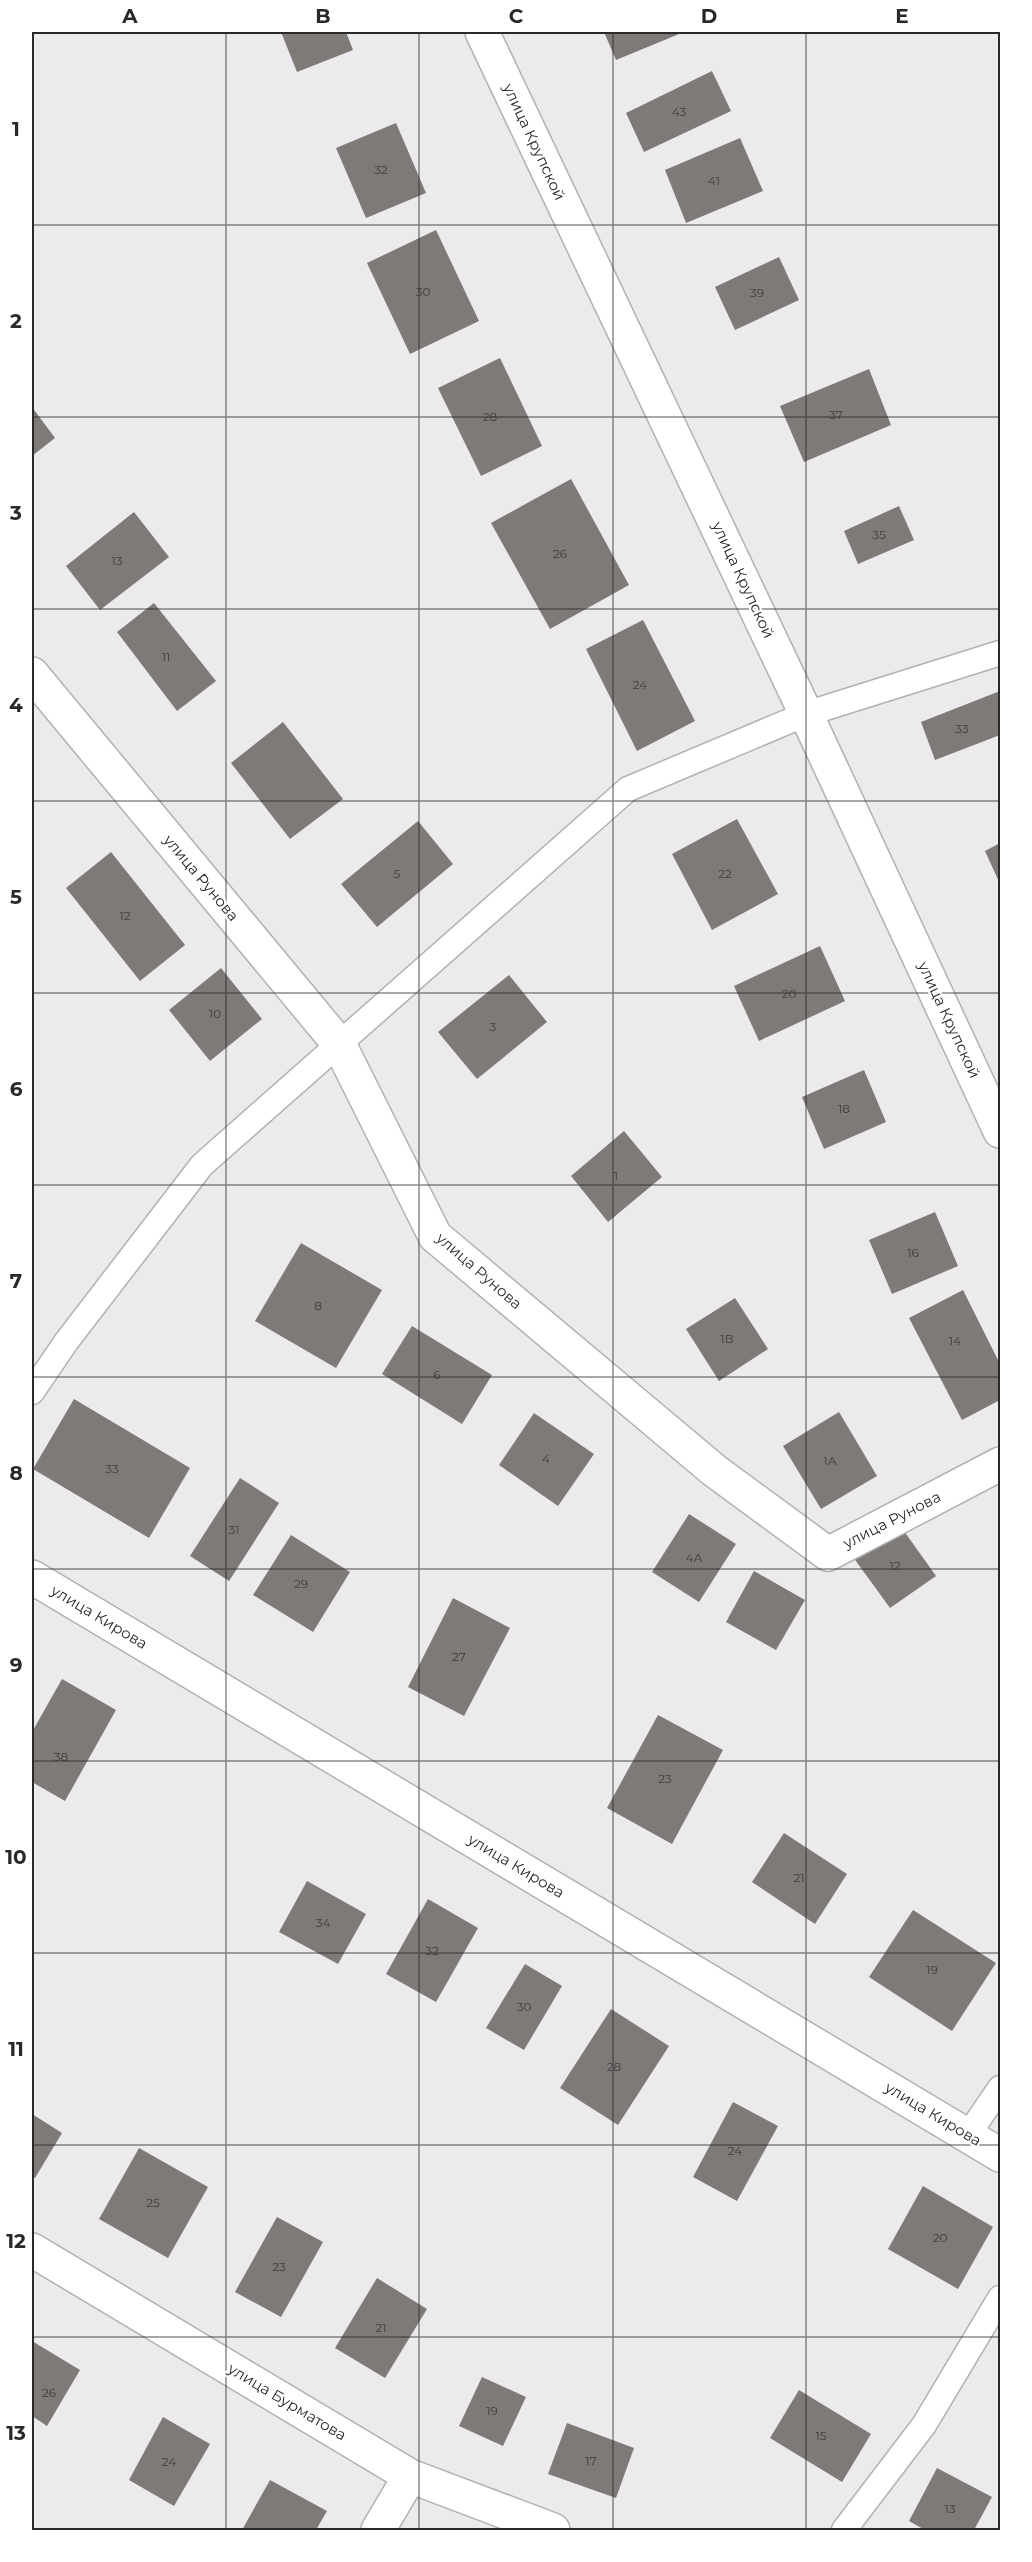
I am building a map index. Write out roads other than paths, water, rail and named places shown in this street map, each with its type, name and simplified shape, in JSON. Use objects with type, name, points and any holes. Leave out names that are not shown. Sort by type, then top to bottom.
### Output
[{"type":"street","name":"улица Крупской","points":[[482,32],[806,714],[1000,1131]]},
{"type":"street","name":"улица Рунова","points":[[32,674],[339,1044],[435,1236],[715,1471],[828,1554],[1000,1464]]},
{"type":"street","name":"улица Кирова","points":[[32,1577],[1000,2155]]},
{"type":"street","name":"улица Бурматова","points":[[32,2250],[410,2476],[553,2530]]},
{"type":"street","points":[[378,2530],[410,2476]]},
{"type":"lane","points":[[32,1392],[66,1342],[202,1165],[628,789],[806,714],[1000,653]]},
{"type":"lane","points":[[968,2135],[1000,2088]]},
{"type":"lane","points":[[844,2530],[924,2425],[1000,2298]]}]
